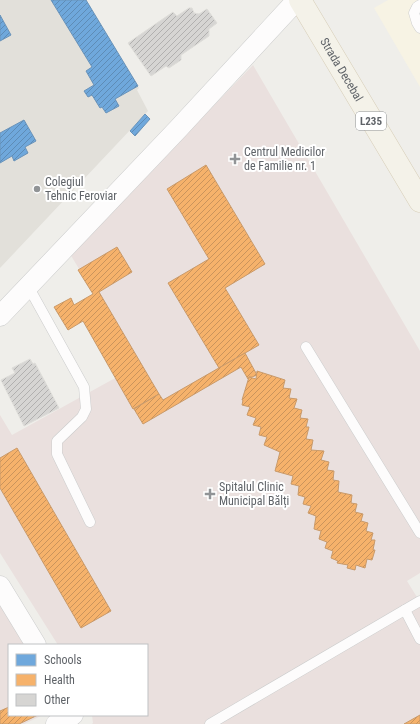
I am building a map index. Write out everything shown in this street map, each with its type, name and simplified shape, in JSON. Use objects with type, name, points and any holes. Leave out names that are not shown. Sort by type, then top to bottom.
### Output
[{"type":"main road","name":"Strada Decebal","points":[[300,0],[420,201]]},
{"type":"street","points":[[0,316],[178,129],[297,0]]},
{"type":"street","points":[[0,586],[35,644]]},
{"type":"street","points":[[56,724],[71,716]]},
{"type":"lane","points":[[420,5],[414,13],[420,28]]},
{"type":"lane","points":[[398,166],[419,179]]},
{"type":"lane","points":[[28,286],[84,387],[86,409],[82,417],[57,441],[57,454],[90,522]]},
{"type":"lane","points":[[306,347],[420,533]]},
{"type":"lane","points":[[210,724],[420,601]]},
{"type":"lane","points":[[405,610],[420,640]]},
{"type":"lane","points":[[74,716],[80,724]]},
{"type":"shaded area","name":"Colegiul Tehnic Feroviar","points":[[0,0],[86,0],[139,88],[137,90],[148,111],[0,268]]},
{"type":"shaded area","points":[[388,0],[420,0],[420,87],[374,8]]},
{"type":"shaded area","name":"Spitalul Clinic Municipal Bălți","points":[[253,65],[420,351],[420,573],[407,581],[420,602],[420,724],[92,724],[92,716],[148,716],[148,644],[57,644],[0,553],[0,415],[12,435],[117,377],[95,295],[70,254]]},
{"type":"shaded area","points":[[0,604],[23,644],[8,644],[8,716],[41,716],[24,724],[0,724]]},
{"type":"building: Schools","points":[[51,0],[86,0],[138,86],[115,99],[119,106],[106,113],[102,107],[100,108],[92,95],[88,97],[84,91],[94,85],[86,71],[92,67]]},
{"type":"building: Schools","points":[[0,15],[11,35],[0,41]]},
{"type":"building: Schools","points":[[145,114],[150,119],[135,136],[130,131]]},
{"type":"building: Schools","points":[[24,120],[36,141],[25,147],[28,153],[14,161],[12,156],[0,163],[0,133]]},
{"type":"building: Health","points":[[206,165],[265,264],[225,288],[259,345],[219,368],[168,283],[209,259],[167,189]]},
{"type":"building: Health","points":[[117,247],[132,272],[99,292],[159,394],[133,409],[83,321],[68,330],[54,307],[71,298],[74,305],[93,294],[78,270]]},
{"type":"building: Health","points":[[245,353],[257,375],[249,377],[248,379],[241,367],[143,424],[134,409],[159,394],[163,400]]},
{"type":"building: Health","points":[[257,371],[285,380],[283,388],[291,389],[289,398],[297,399],[294,408],[302,410],[300,418],[308,419],[306,427],[309,427],[306,439],[313,440],[311,450],[324,451],[321,460],[329,462],[327,470],[334,471],[333,480],[339,481],[338,492],[352,495],[351,503],[357,504],[355,512],[363,514],[361,521],[368,523],[366,531],[373,533],[371,540],[375,540],[373,550],[375,550],[372,560],[367,559],[365,568],[356,565],[355,570],[347,568],[348,565],[337,563],[338,561],[331,558],[333,551],[325,548],[327,542],[319,539],[321,531],[314,529],[316,516],[308,513],[311,506],[303,504],[305,497],[298,495],[299,486],[291,484],[293,476],[275,471],[280,452],[264,445],[267,437],[259,435],[261,427],[253,425],[256,418],[247,415],[250,407],[242,405],[242,400],[249,377],[256,379]]},
{"type":"building: Health","points":[[17,448],[111,611],[81,628],[0,488],[0,458]]},
{"type":"building: Health","points":[[8,707],[8,716],[36,716],[19,724],[0,724],[0,711]]},
{"type":"building: Health","points":[[420,715],[420,724],[404,724]]},
{"type":"building: Other","points":[[189,8],[192,8],[194,13],[199,14],[207,9],[217,23],[209,29],[209,36],[181,55],[181,60],[169,68],[166,66],[151,76],[128,43],[173,12],[177,16]]},
{"type":"building: Other","points":[[30,359],[33,364],[35,363],[59,408],[24,426],[1,380],[15,373],[12,368]]},
{"type":"place","name":"Centrul Medicilor de Familie nr. 1","points":[[235,159]]},
{"type":"place","name":"Colegiul Tehnic Feroviar","points":[[37,189]]},
{"type":"place","name":"Spitalul Clinic Municipal Bălți","points":[[210,494]]}]
